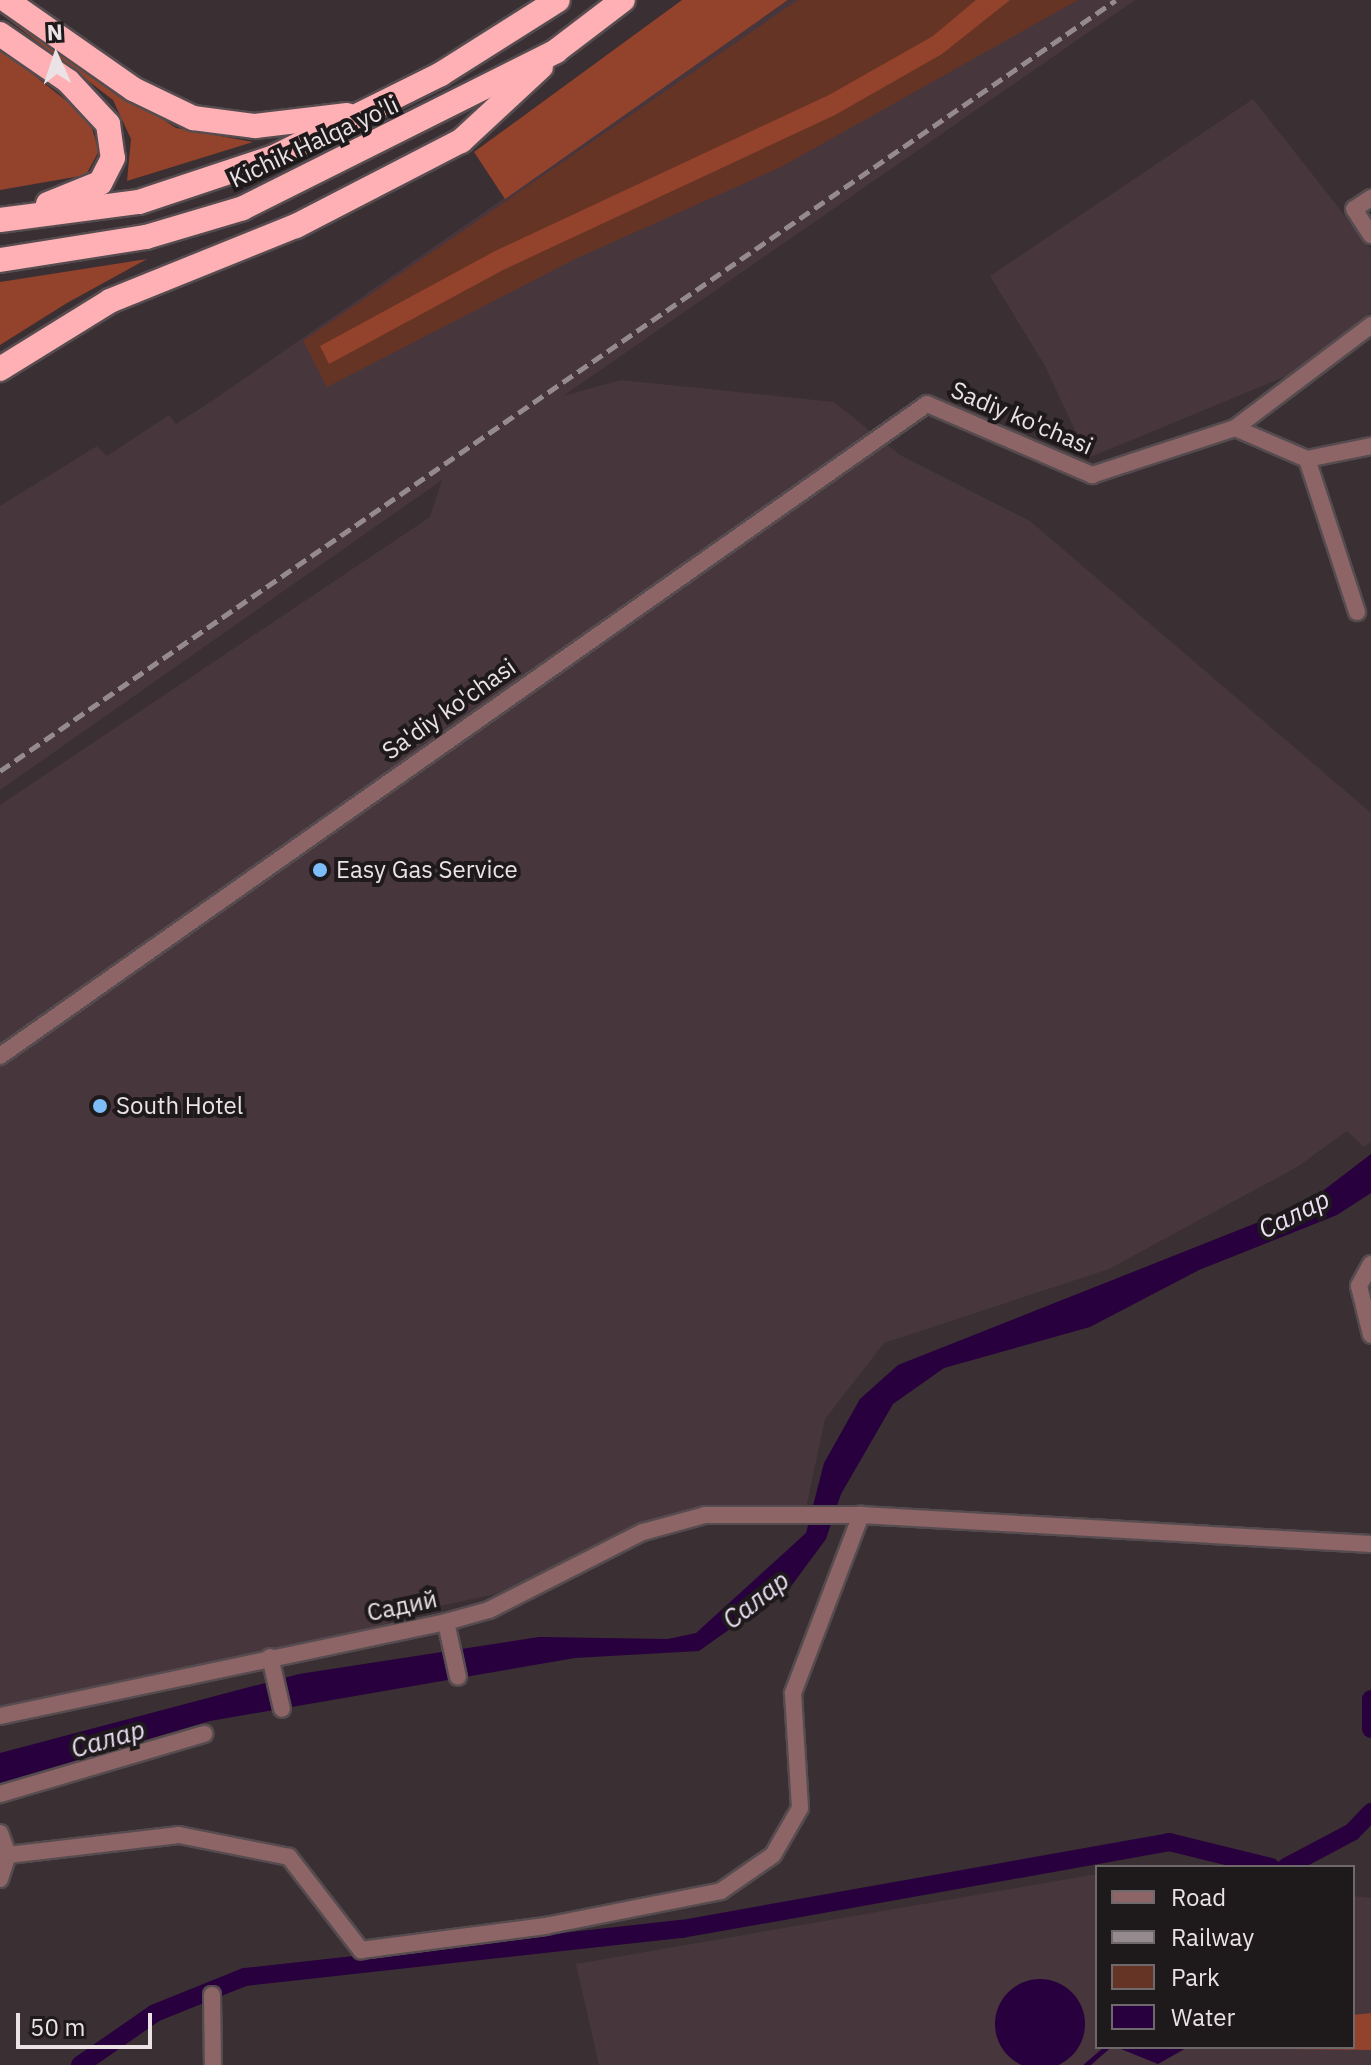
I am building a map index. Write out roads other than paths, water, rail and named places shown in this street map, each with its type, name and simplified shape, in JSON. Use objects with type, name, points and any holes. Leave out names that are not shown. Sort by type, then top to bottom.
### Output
[{"type":"highway","points":[[6,0],[133,89],[203,121],[275,125],[376,109]]},
{"type":"highway","name":"Kichik Halqa yo'li","points":[[0,218],[189,190],[376,109],[558,0]]},
{"type":"highway","name":"Kichik Halqa yo'li","points":[[0,260],[146,237],[243,208],[556,51],[623,0]]},
{"type":"highway","points":[[0,34],[95,103],[108,124],[113,158],[100,183],[85,192],[0,218]]},
{"type":"highway","points":[[0,369],[110,301],[296,226],[461,141],[556,51]]},
{"type":"street","points":[[1371,198],[1354,209],[1371,235]]},
{"type":"street","name":"Sadiy ko'chasi","points":[[927,404],[1092,475],[1235,428],[1371,325]]},
{"type":"street","name":"Sa'diy ko'chasi","points":[[0,1056],[927,404]]},
{"type":"street","points":[[1235,428],[1307,459],[1371,446]]},
{"type":"street","points":[[1307,459],[1357,612]]},
{"type":"street","points":[[1371,1264],[1359,1286],[1371,1335]]},
{"type":"street","name":"Садий","points":[[0,1716],[446,1622],[489,1610],[643,1532],[705,1515],[861,1515],[1371,1544]]},
{"type":"street","points":[[8,1855],[179,1835],[289,1857],[361,1950],[545,1926],[721,1891],[773,1855],[800,1808],[793,1693],[861,1515]]},
{"type":"street","points":[[446,1622],[458,1677]]},
{"type":"street","points":[[270,1657],[282,1709]]},
{"type":"street","points":[[0,1794],[204,1734]]},
{"type":"street","points":[[0,1833],[8,1855],[0,1879]]},
{"type":"street","points":[[212,1995],[213,2065]]},
{"type":"water","name":"Салар","points":[[1371,1154],[1371,1193],[1337,1215],[1199,1270],[1090,1327],[944,1368],[893,1404],[841,1494],[826,1539],[792,1585],[699,1651],[575,1658],[210,1721],[0,1783],[0,1753],[299,1674],[539,1637],[668,1639],[696,1633],[806,1533],[824,1463],[860,1399],[898,1365],[1307,1203]]},
{"type":"water","points":[[1031,1980],[1049,1980],[1065,1987],[1077,1999],[1084,2015],[1084,2033],[1077,2049],[1072,2056],[1054,2066],[1026,2066],[1015,2061],[1003,2049],[996,2033],[996,2015],[1003,1999],[1015,1987]]},
{"type":"water","points":[[1121,2049],[1184,2049],[1158,2064]]},
{"type":"waterway","name":"Салар","points":[[1371,1699],[1371,1729]]},
{"type":"waterway","name":"Салар","points":[[1290,1865],[1352,1832],[1371,1812]]},
{"type":"waterway","name":"Салар","points":[[80,2065],[155,2013],[245,1977],[682,1929],[1169,1842],[1263,1865]]},
{"type":"waterway","points":[[1086,2065],[1105,2049]]},
{"type":"railway","points":[[0,771],[1116,0]]},
{"type":"place","name":"Easy Gas Service","points":[[320,870]]},
{"type":"place","name":"South Hotel","points":[[100,1106]]}]
